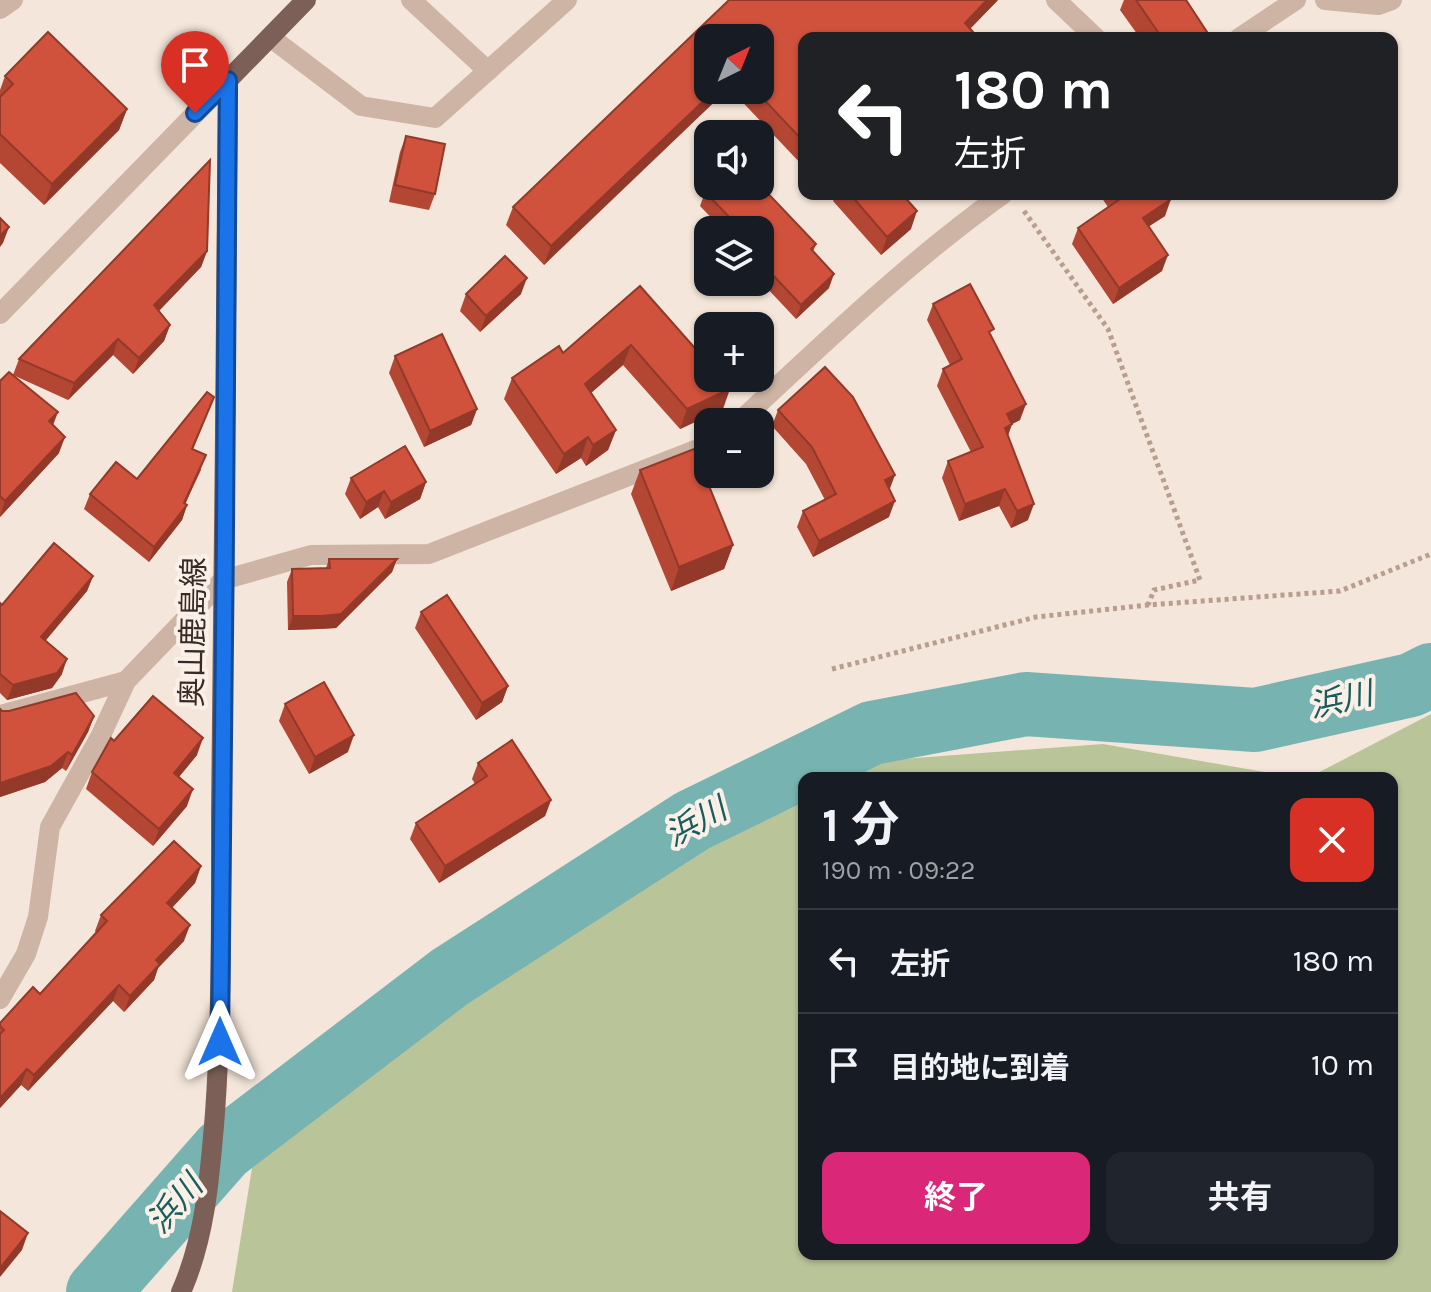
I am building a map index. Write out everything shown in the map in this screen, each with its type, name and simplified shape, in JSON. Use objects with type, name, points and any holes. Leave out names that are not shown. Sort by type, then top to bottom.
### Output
[{"type":"main road","points":[[228,80],[306,0]]},
{"type":"main road","name":"奥山鹿島線","points":[[181,1292],[192,1268],[210,1184],[220,1042],[228,80]]},
{"type":"street","points":[[0,9],[13,0]]},
{"type":"street","points":[[411,0],[488,71]]},
{"type":"street","points":[[270,37],[361,106],[435,118],[567,0]]},
{"type":"street","points":[[1056,0],[1090,32]]},
{"type":"street","points":[[1248,32],[1296,0]]},
{"type":"street","points":[[1325,0],[1378,5],[1392,0]]},
{"type":"street","points":[[0,314],[228,80]]},
{"type":"street","points":[[754,408],[886,286],[995,200]]},
{"type":"street","points":[[0,999],[26,954],[38,917],[50,827],[101,735],[126,681],[223,580],[311,555],[429,554],[694,450]]},
{"type":"street","points":[[0,715],[126,681]]},
{"type":"path","points":[[1021,206],[1108,329],[1200,580],[1154,590],[1148,605]]},
{"type":"path","points":[[832,669],[1036,617],[1148,605],[1340,591],[1431,554]]},
{"type":"green space","points":[[1431,714],[1431,1292],[232,1292],[253,1162],[591,905],[798,805],[798,1260],[1398,1260],[1398,772],[1320,772]]},
{"type":"green space","points":[[1103,744],[1264,772],[865,772],[889,760]]},
{"type":"building","points":[[729,0],[987,0],[965,23],[973,32],[798,32],[798,136],[768,104],[774,104],[774,24],[704,24]]},
{"type":"building","points":[[1136,0],[1186,0],[1207,32],[1158,32]]},
{"type":"building","points":[[48,32],[127,109],[52,184],[0,134],[0,97],[13,84],[5,76]]},
{"type":"building","points":[[694,34],[694,104],[700,104],[551,246],[513,207]]},
{"type":"building","points":[[406,136],[445,144],[435,194],[395,185]]},
{"type":"building","points":[[210,160],[207,251],[154,305],[170,325],[139,358],[118,339],[74,383],[19,359]]},
{"type":"building","points":[[713,200],[774,200],[816,244],[811,249],[834,274],[801,305],[774,276],[774,216],[728,216]]},
{"type":"building","points":[[855,200],[907,200],[917,211],[887,237]]},
{"type":"building","points":[[1119,200],[1170,200],[1143,218],[1168,255],[1119,288],[1078,228]]},
{"type":"building","points":[[0,218],[9,227],[0,236]]},
{"type":"building","points":[[505,256],[527,278],[486,316],[466,294]]},
{"type":"building","points":[[970,284],[994,329],[989,332],[1026,404],[1007,414],[1012,424],[1005,428],[1034,504],[1017,511],[1005,489],[965,504],[948,461],[983,447],[943,369],[962,359],[933,304]]},
{"type":"building","points":[[640,286],[694,347],[694,392],[724,392],[687,409],[631,345],[585,384],[616,430],[593,445],[588,437],[564,454],[512,378],[559,346],[563,353]]},
{"type":"building","points":[[442,334],[477,409],[430,431],[395,356]]},
{"type":"building","points":[[825,367],[853,397],[895,475],[885,480],[895,501],[819,541],[803,511],[836,494],[812,447],[778,410]]},
{"type":"building","points":[[9,372],[58,412],[49,421],[65,437],[5,501],[0,496],[0,381]]},
{"type":"building","points":[[207,392],[214,397],[192,449],[206,455],[184,503],[187,505],[154,547],[90,494],[116,462],[137,479]]},
{"type":"building","points":[[405,446],[426,482],[391,502],[384,491],[366,502],[351,478]]},
{"type":"building","points":[[694,449],[694,488],[710,488],[733,545],[679,567],[640,470]]},
{"type":"building","points":[[54,543],[93,576],[41,637],[67,659],[57,673],[13,685],[0,674],[0,603],[2,605]]},
{"type":"building","points":[[329,559],[397,559],[341,614],[293,616],[292,569],[330,568]]},
{"type":"building","points":[[447,595],[508,686],[482,703],[421,612]]},
{"type":"building","points":[[324,682],[354,735],[315,757],[285,704]]},
{"type":"building","points":[[76,693],[94,716],[72,755],[68,752],[51,766],[0,783],[0,709],[9,711]]},
{"type":"building","points":[[153,696],[203,738],[174,773],[193,789],[159,829],[92,772],[111,738],[114,741]]},
{"type":"building","points":[[512,740],[551,800],[445,866],[416,823],[487,776],[478,763]]},
{"type":"building","points":[[174,841],[201,866],[167,903],[190,925],[156,960],[160,964],[130,996],[119,985],[34,1075],[27,1069],[0,1098],[0,1034],[4,1030],[0,1023],[33,987],[40,994],[107,921],[101,915]]},
{"type":"building","points":[[0,1211],[28,1233],[0,1268]]},
{"type":"waterway","name":"浜川","points":[[98,1292],[223,1150],[450,977],[692,821],[872,733],[1026,704],[1255,720],[1411,685],[1431,675]]},
{"type":"route","points":[[195,113],[228,80],[220,1042]]}]
